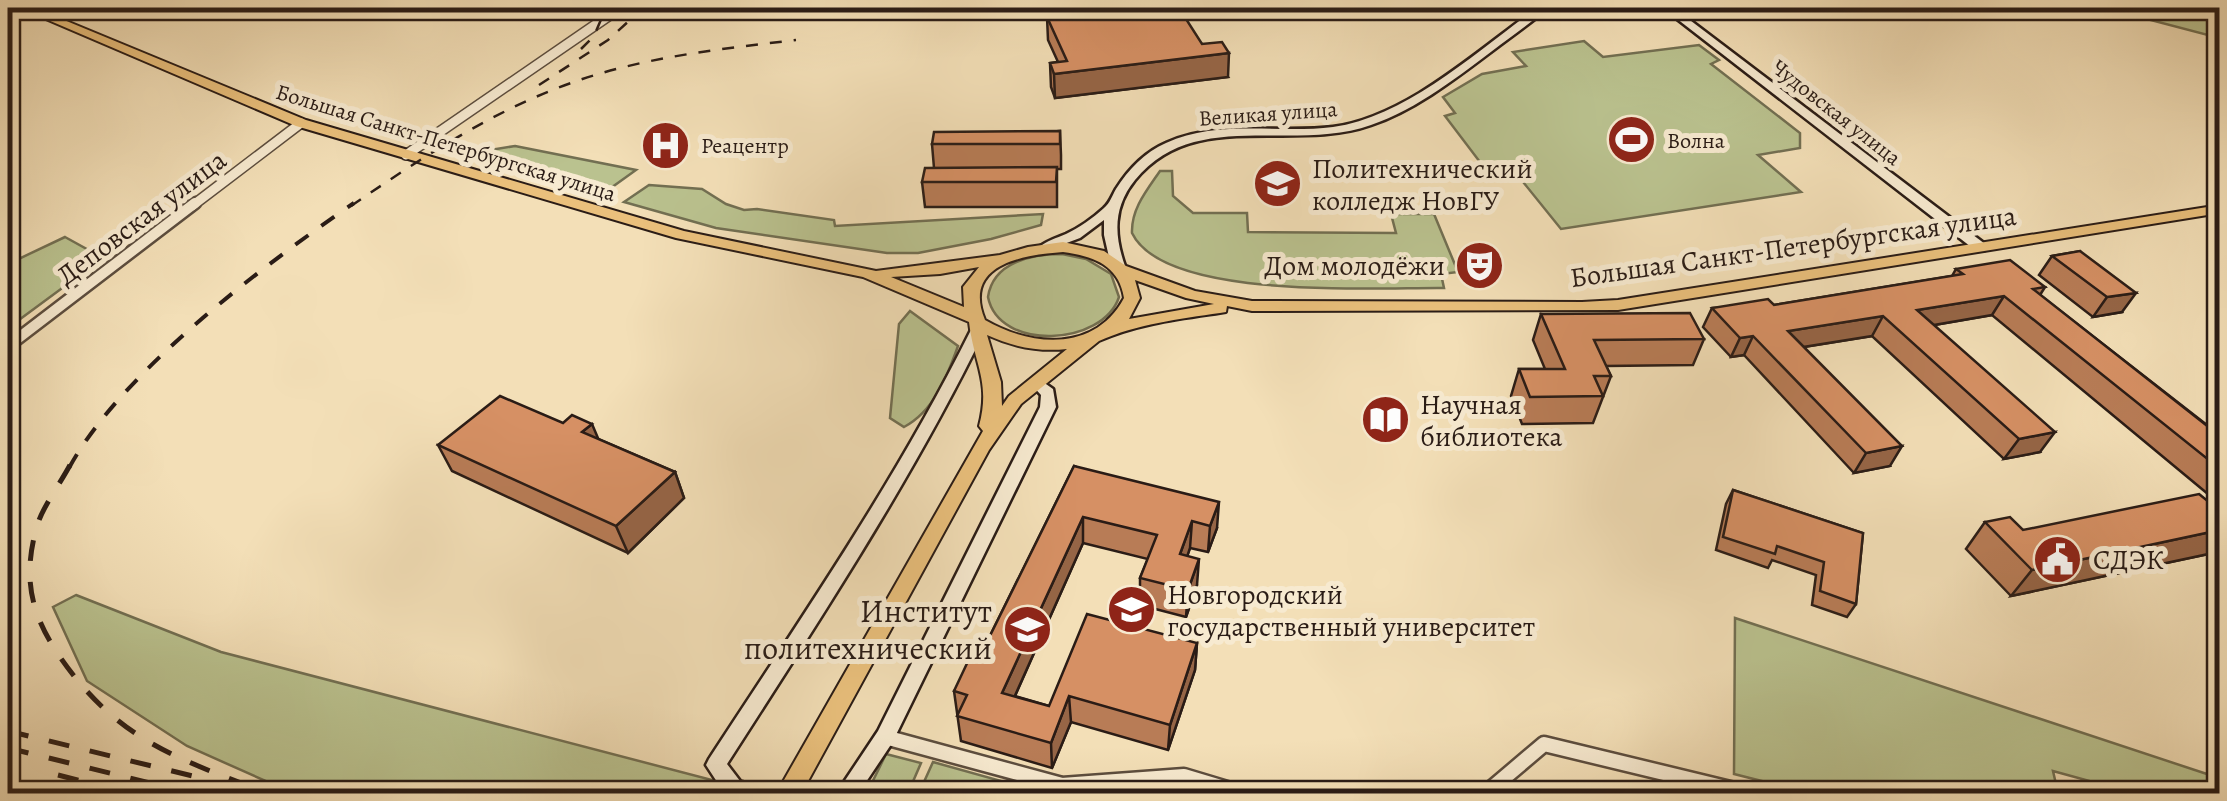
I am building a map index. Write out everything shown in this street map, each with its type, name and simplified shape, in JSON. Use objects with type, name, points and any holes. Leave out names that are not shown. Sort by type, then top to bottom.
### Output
[{"type":"main road","name":"Большая Санкт-Петербургская улица","points":[[26,8],[53,13],[301,123],[681,236],[868,273],[977,324]]},
{"type":"main road","name":"Великая улица","points":[[1111,208],[1136,168],[1164,146],[1198,136],[1367,124],[1410,101],[1544,8]]},
{"type":"main road","name":"Чудовская улица","points":[[1668,8],[1980,247]]},
{"type":"main road","points":[[982,446],[996,392],[970,296],[972,285],[986,268],[1088,228],[1111,208]]},
{"type":"main road","points":[[788,794],[982,446],[1015,400],[1129,308],[1132,288],[1108,240],[1111,208]]},
{"type":"main road","name":"Большая Санкт-Петербургская улица","points":[[1100,334],[1154,318],[1252,306],[1482,310],[1606,306],[2220,208]]},
{"type":"main road","points":[[1045,248],[1092,252],[1120,268]]},
{"type":"main road","name":"Большая Санкт-Петербургская улица","points":[[868,273],[940,269],[1006,257]]},
{"type":"main road","name":"Большая Санкт-Петербургская улица","points":[[1120,268],[1192,295],[1252,306]]},
{"type":"main road","points":[[977,324],[1000,336],[1030,344],[1059,345],[1100,334]]},
{"type":"main road","points":[[749,794],[733,788],[716,765],[920,445],[952,388],[977,324]]},
{"type":"main road","points":[[846,794],[885,736],[1048,407],[1048,393],[1036,382]]},
{"type":"street","points":[[406,155],[470,115],[620,8]]},
{"type":"street","name":"Деповская улица","points":[[8,346],[301,123]]},
{"type":"street","points":[[885,736],[1062,785],[1184,776],[1244,794]]},
{"type":"street","points":[[1485,794],[1544,744],[1752,794]]},
{"type":"green space","points":[[2105,8],[2219,8],[2219,38]]},
{"type":"green space","name":"Волна","points":[[1584,41],[1603,57],[1699,45],[1719,60],[1711,64],[1800,133],[1800,148],[1758,155],[1801,192],[1561,229],[1511,167],[1486,170],[1445,116],[1455,113],[1443,97],[1482,74],[1526,66],[1513,52]]},
{"type":"green space","points":[[515,146],[636,170],[601,195],[472,153]]},
{"type":"green space","points":[[1160,171],[1172,171],[1173,196],[1193,213],[1247,213],[1248,232],[1396,233],[1391,214],[1434,214],[1458,272],[1441,274],[1444,288],[1372,289],[1275,286],[1185,270],[1152,255],[1132,233],[1137,208]]},
{"type":"green space","points":[[649,185],[702,189],[744,210],[834,220],[835,226],[1043,214],[1041,225],[991,239],[918,253],[887,253],[716,228],[624,202]]},
{"type":"green space","points":[[65,237],[103,258],[8,328],[8,264]]},
{"type":"green space","points":[[1062,254],[1086,259],[1111,274],[1119,297],[1109,313],[1093,325],[1052,336],[1011,327],[996,315],[988,297],[997,276],[1027,258]]},
{"type":"green space","points":[[910,311],[958,346],[931,403],[904,427],[890,418],[899,324]]},
{"type":"green space","points":[[76,595],[221,652],[712,780],[718,793],[301,794],[286,790],[187,746],[87,681],[53,607]]},
{"type":"green space","points":[[1735,618],[2219,778],[2219,793],[2133,793],[2053,771],[2058,793],[1813,794],[1734,774]]},
{"type":"green space","points":[[886,754],[921,763],[908,793],[867,793]]},
{"type":"green space","points":[[933,762],[1044,793],[919,793]]},
{"type":"building","points":[[1134,8],[1179,8],[1202,44],[1222,42],[1229,53],[1054,74],[1050,63],[1067,61],[1047,17]]},
{"type":"building","points":[[1060,131],[1060,144],[932,144],[934,132]]},
{"type":"building","points":[[1057,167],[1056,182],[922,182],[925,168]]},
{"type":"building","points":[[2080,251],[2136,293],[2107,297],[2052,256]]},
{"type":"building","points":[[2010,260],[2045,287],[2033,289],[2220,436],[2220,469],[2004,296],[1917,310],[2055,432],[2019,439],[1883,316],[1788,331],[1902,446],[1866,453],[1753,336],[1740,338],[1712,308],[1768,299],[1774,305],[1963,274],[1956,269]]},
{"type":"building","points":[[1690,313],[1704,339],[1594,340],[1611,376],[1594,376],[1603,396],[1530,397],[1519,369],[1565,369],[1541,314]]},
{"type":"building","points":[[500,396],[563,423],[572,415],[592,424],[582,432],[675,472],[616,526],[438,445]]},
{"type":"building","points":[[1074,466],[1219,502],[1210,526],[1192,521],[1180,554],[1199,559],[1188,590],[1140,578],[1157,535],[1083,517],[1002,693],[1049,706],[1087,614],[1197,643],[1170,725],[1069,696],[1051,743],[957,716],[967,695],[954,691],[970,657],[978,660]]},
{"type":"building","points":[[1733,490],[1863,533],[1856,604],[1820,591],[1824,562],[1777,546],[1775,554],[1723,537]]},
{"type":"building","points":[[2199,494],[2220,511],[2220,530],[2032,570],[1985,522],[2010,517],[2023,530]]},
{"type":"railway","points":[[581,49],[594,36],[606,8]]},
{"type":"railway","points":[[539,85],[608,40],[643,8]]},
{"type":"railway","points":[[351,206],[485,122],[571,83],[654,60],[796,40]]},
{"type":"railway","points":[[69,468],[92,432],[158,358],[238,289],[354,203]]},
{"type":"railway","points":[[70,465],[40,518],[30,562],[36,611],[50,641],[82,686],[128,728],[178,757],[269,794]]},
{"type":"railway","points":[[8,731],[205,779]]},
{"type":"railway","points":[[8,748],[195,794]]},
{"type":"railway","points":[[58,775],[131,794]]},
{"type":"place","name":"Волна","points":[[1632,140]]},
{"type":"place","name":"Реацентр","points":[[666,145]]},
{"type":"place","name":"Политехнический колледж НовГУ","points":[[1277,184]]},
{"type":"place","name":"Дом молодёжи","points":[[1480,265]]},
{"type":"place","name":"Научная библиотека","points":[[1385,420]]},
{"type":"place","name":"СДЭК","points":[[2058,559]]},
{"type":"place","name":"Новгородский государственный университет","points":[[1132,610]]},
{"type":"place","name":"Институт политехнический","points":[[1027,629]]}]
